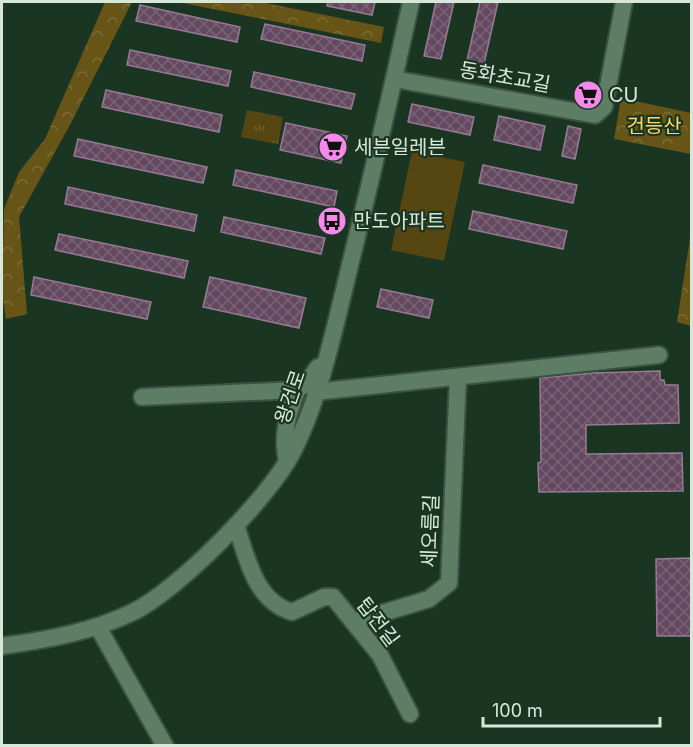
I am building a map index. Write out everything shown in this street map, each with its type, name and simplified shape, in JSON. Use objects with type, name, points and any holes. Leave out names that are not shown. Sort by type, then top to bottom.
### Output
[{"type":"street","name":"왕건로","points":[[8,645],[98,627],[135,611],[170,587],[236,525],[275,480],[287,461],[315,392],[326,357],[411,2]]},
{"type":"street","name":"동화초교길","points":[[394,79],[595,115],[604,107],[624,2]]},
{"type":"street","points":[[315,392],[658,355]]},
{"type":"street","points":[[142,398],[297,390],[307,383],[326,357]]},
{"type":"street","name":"세오름길","points":[[353,622],[429,599],[448,583],[458,377]]},
{"type":"street","points":[[287,461],[283,444],[284,431],[297,390]]},
{"type":"street","name":"탑전길","points":[[236,525],[253,575],[276,607],[292,612],[324,597],[333,597],[380,655],[410,714]]},
{"type":"street","points":[[98,627],[165,746]]},
{"type":"green space","points":[[105,2],[132,2],[71,123],[19,217],[27,314],[6,319],[2,292],[4,209],[19,172],[45,139]]},
{"type":"green space","points":[[178,2],[261,2],[384,27],[381,43]]},
{"type":"green space","name":"건등산","points":[[621,98],[691,113],[691,154],[614,139]]},
{"type":"green space","points":[[247,110],[283,117],[278,144],[241,137]]},
{"type":"green space","points":[[412,151],[465,162],[444,261],[391,250]]},
{"type":"green space","points":[[691,232],[692,325],[691,326],[677,322]]},
{"type":"building","points":[[328,2],[375,2],[372,15],[327,6]]},
{"type":"building","points":[[436,2],[454,2],[441,59],[424,56]]},
{"type":"building","points":[[480,2],[498,2],[483,68],[466,65]]},
{"type":"building","points":[[140,5],[240,27],[237,42],[136,21]]},
{"type":"building","points":[[265,24],[365,45],[362,61],[261,39]]},
{"type":"building","points":[[130,50],[231,71],[228,86],[127,65]]},
{"type":"building","points":[[254,72],[355,94],[351,109],[251,87]]},
{"type":"building","points":[[106,90],[222,115],[219,132],[102,107]]},
{"type":"building","points":[[412,104],[474,117],[470,135],[408,122]]},
{"type":"building","points":[[499,116],[545,126],[540,150],[494,140]]},
{"type":"building","points":[[286,123],[347,136],[341,163],[280,150]]},
{"type":"building","points":[[568,126],[581,129],[575,159],[562,156]]},
{"type":"building","points":[[78,139],[207,167],[203,183],[74,156]]},
{"type":"building","points":[[483,165],[577,185],[573,203],[479,183]]},
{"type":"building","points":[[236,170],[337,191],[334,207],[233,185]]},
{"type":"building","points":[[68,187],[197,215],[194,231],[65,204]]},
{"type":"building","points":[[473,211],[567,231],[563,249],[469,229]]},
{"type":"building","points":[[224,217],[325,238],[321,254],[221,232]]},
{"type":"building","points":[[59,234],[188,261],[184,278],[55,250]]},
{"type":"building","points":[[34,277],[151,302],[147,319],[31,295]]},
{"type":"building","points":[[210,277],[306,298],[299,328],[203,307]]},
{"type":"building","points":[[381,289],[433,300],[429,318],[377,307]]},
{"type":"building","points":[[660,371],[660,380],[664,380],[665,385],[678,385],[679,423],[586,425],[586,454],[682,453],[683,491],[539,492],[540,378],[593,373]]},
{"type":"building","points":[[692,558],[692,636],[657,636],[656,559]]},
{"type":"place","name":"CU","points":[[588,95]]},
{"type":"place","name":"세븐일레븐","points":[[333,147]]},
{"type":"place","name":"만도아파트","points":[[332,221]]}]
